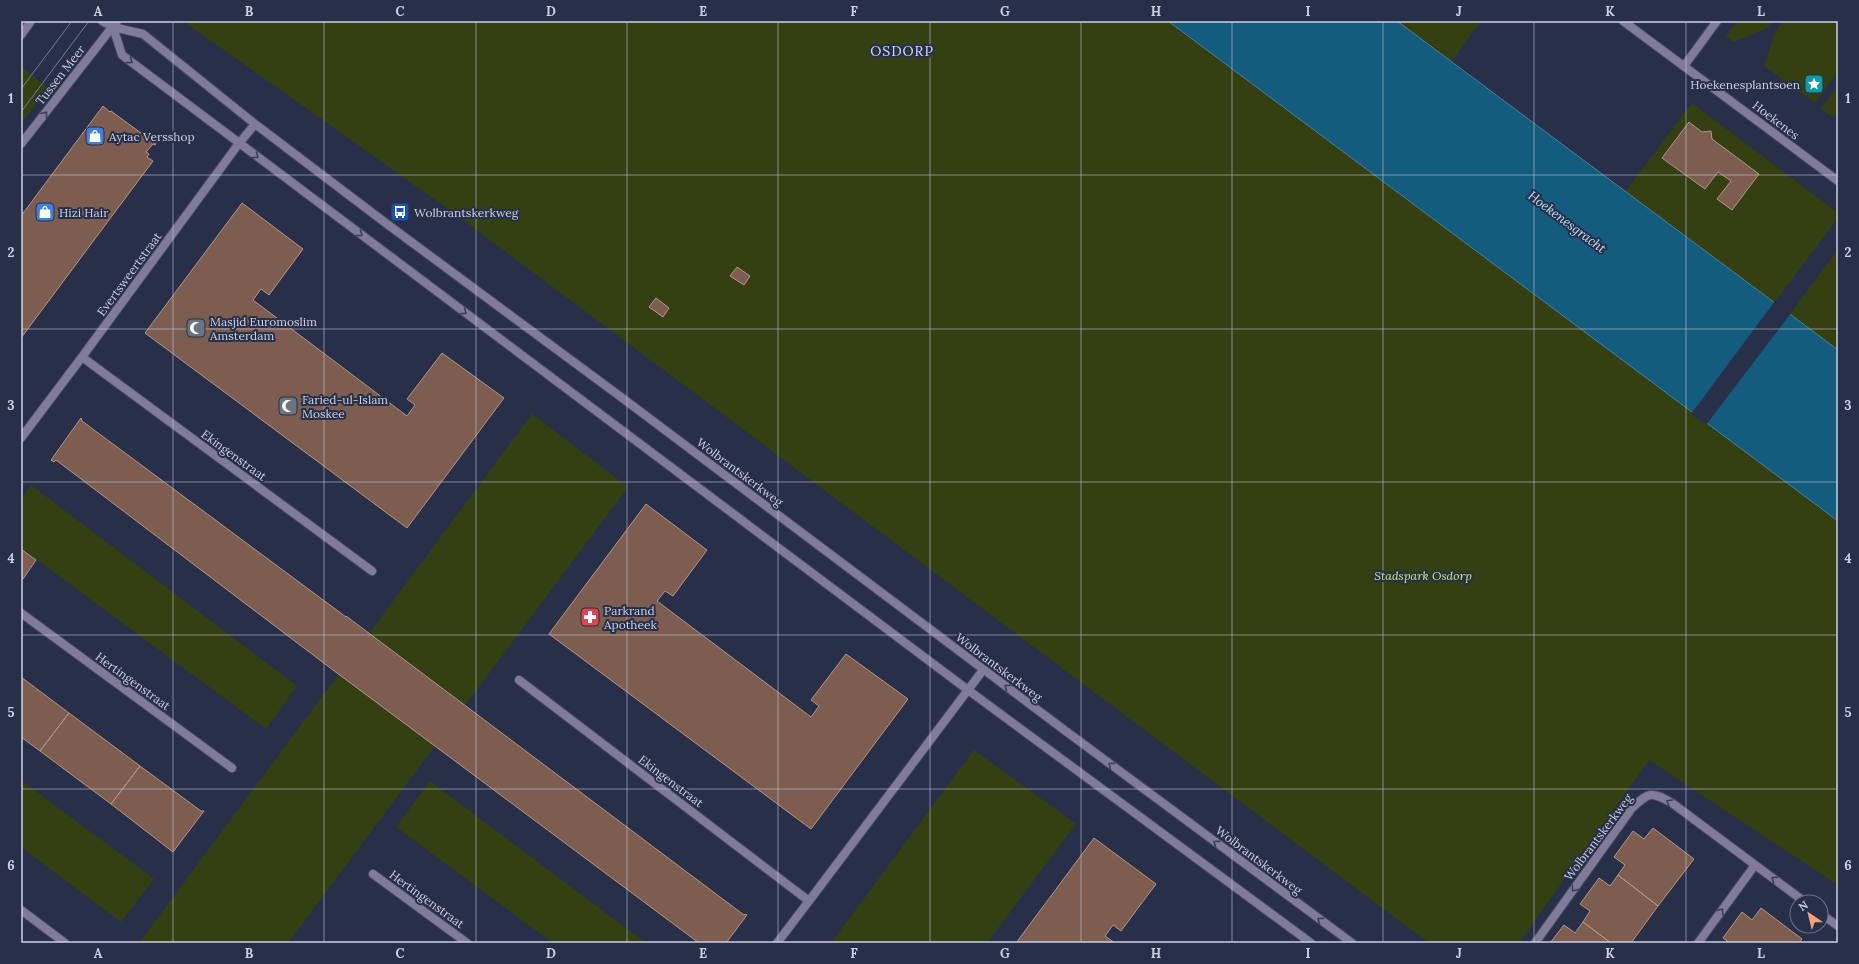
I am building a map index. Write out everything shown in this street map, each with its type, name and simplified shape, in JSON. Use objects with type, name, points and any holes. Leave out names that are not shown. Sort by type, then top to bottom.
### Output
[{"type":"street","points":[[21,35],[31,21]]},
{"type":"street","name":"Wolbrantskerkweg","points":[[102,21],[143,34],[256,124],[380,219],[622,397],[983,670],[1352,943]]},
{"type":"street","name":"Hoekenes","points":[[1623,21],[1838,181]]},
{"type":"street","points":[[1684,66],[1717,21]]},
{"type":"street","points":[[115,24],[122,55],[968,690],[1310,943]]},
{"type":"street","name":"Tussen Meer","points":[[21,144],[115,24]]},
{"type":"street","name":"Evertsweertstraat","points":[[21,438],[82,358],[239,143],[256,124]]},
{"type":"street","name":"Ekingenstraat","points":[[82,358],[372,571]]},
{"type":"street","name":"Hertingenstraat","points":[[21,613],[232,768]]},
{"type":"street","points":[[777,943],[983,670]]},
{"type":"street","name":"Ekingenstraat","points":[[519,680],[809,901]]},
{"type":"street","name":"Wolbrantskerkweg","points":[[1535,943],[1632,808],[1646,795],[1656,794],[1672,803],[1794,894]]},
{"type":"street","points":[[1698,943],[1755,865]]},
{"type":"street","name":"Hertingenstraat","points":[[373,874],[467,943]]},
{"type":"street","points":[[21,910],[65,943]]},
{"type":"street","points":[[1829,920],[1838,926]]},
{"type":"green space","name":"Stadspark Osdorp","points":[[183,21],[1169,21],[1838,518],[1838,885],[1649,760],[1519,943],[1429,943],[458,216]]},
{"type":"green space","points":[[1397,21],[1481,21],[1451,62]]},
{"type":"green space","points":[[1737,21],[1773,21],[1767,28],[1733,42],[1726,36]]},
{"type":"green space","name":"Hoekenesplantsoen","points":[[1783,21],[1838,21],[1837,73],[1815,103],[1764,66],[1775,32]]},
{"type":"green space","points":[[21,66],[49,89],[21,123]]},
{"type":"green space","points":[[1838,86],[1838,111],[1832,117],[1821,108]]},
{"type":"green space","points":[[1692,103],[1838,213],[1838,218],[1774,303],[1625,192]]},
{"type":"green space","points":[[1838,249],[1838,350],[1790,314]]},
{"type":"green space","points":[[532,414],[628,487],[288,943],[139,943]]},
{"type":"green space","points":[[31,485],[297,686],[266,729],[21,548],[21,500]]},
{"type":"green space","points":[[974,750],[1076,824],[987,943],[831,943]]},
{"type":"green space","points":[[21,780],[154,879],[121,922],[21,847]]},
{"type":"green space","points":[[430,781],[646,943],[553,943],[396,827]]},
{"type":"water","name":"Hoekenesgracht","points":[[1168,21],[1397,21],[1838,350],[1838,521]]},
{"type":"pier","points":[[1775,301],[1791,313],[1706,425],[1691,414]]},
{"type":"building","points":[[103,106],[156,144],[153,144],[146,152],[149,154],[147,157],[153,161],[21,338],[21,216]]},
{"type":"building","points":[[1689,122],[1702,132],[1711,131],[1712,139],[1759,174],[1732,210],[1717,199],[1731,181],[1718,172],[1705,189],[1662,158]]},
{"type":"building","points":[[242,203],[303,249],[269,295],[261,289],[253,300],[407,416],[415,405],[407,399],[442,353],[504,398],[407,528],[145,333]]},
{"type":"building","points":[[737,267],[750,276],[744,285],[730,276]]},
{"type":"building","points":[[656,298],[669,308],[663,317],[649,307]]},
{"type":"building","points":[[81,418],[82,421],[346,616],[744,915],[747,915],[726,943],[699,943],[329,667],[56,460],[54,462],[51,460]]},
{"type":"building","points":[[646,504],[707,550],[673,596],[665,591],[657,601],[811,717],[819,706],[811,700],[846,654],[908,699],[811,829],[549,634]]},
{"type":"building","points":[[21,549],[36,560],[23,579],[21,577]]},
{"type":"building","points":[[21,677],[69,713],[40,751],[21,737]]},
{"type":"building","points":[[69,713],[140,766],[111,804],[40,751]]},
{"type":"building","points":[[140,766],[201,811],[204,811],[173,852],[111,804]]},
{"type":"building","points":[[1653,828],[1694,859],[1658,906],[1618,875],[1625,865],[1614,857],[1633,831],[1644,839]]},
{"type":"building","points":[[1094,838],[1156,884],[1121,931],[1113,925],[1105,936],[1115,943],[1016,943]]},
{"type":"building","points":[[1618,875],[1658,906],[1631,943],[1611,943],[1583,922],[1590,911],[1580,904],[1599,878],[1610,886]]},
{"type":"building","points":[[1761,908],[1789,929],[1789,934],[1795,934],[1802,939],[1799,943],[1730,943],[1723,938],[1742,912],[1752,920]]},
{"type":"building","points":[[1583,922],[1611,943],[1550,943],[1564,925],[1575,933]]},
{"type":"tram line","points":[[21,89],[72,21]]},
{"type":"tram line","points":[[21,112],[89,21]]},
{"type":"place","name":"Hoekenesplantsoen","points":[[1814,84]]},
{"type":"place","name":"Aytac Versshop","points":[[95,136]]},
{"type":"place","name":"Hizi Hair","points":[[45,212]]},
{"type":"place","name":"Wolbrantskerkweg","points":[[400,212]]},
{"type":"place","name":"Masjid Euromoslim Amsterdam","points":[[196,328]]},
{"type":"place","name":"Faried-ul-Islam Moskee","points":[[288,406]]},
{"type":"place","name":"Parkrand Apotheek","points":[[590,617]]},
{"type":"district","name":"OSDORP","points":[[902,51]]}]
